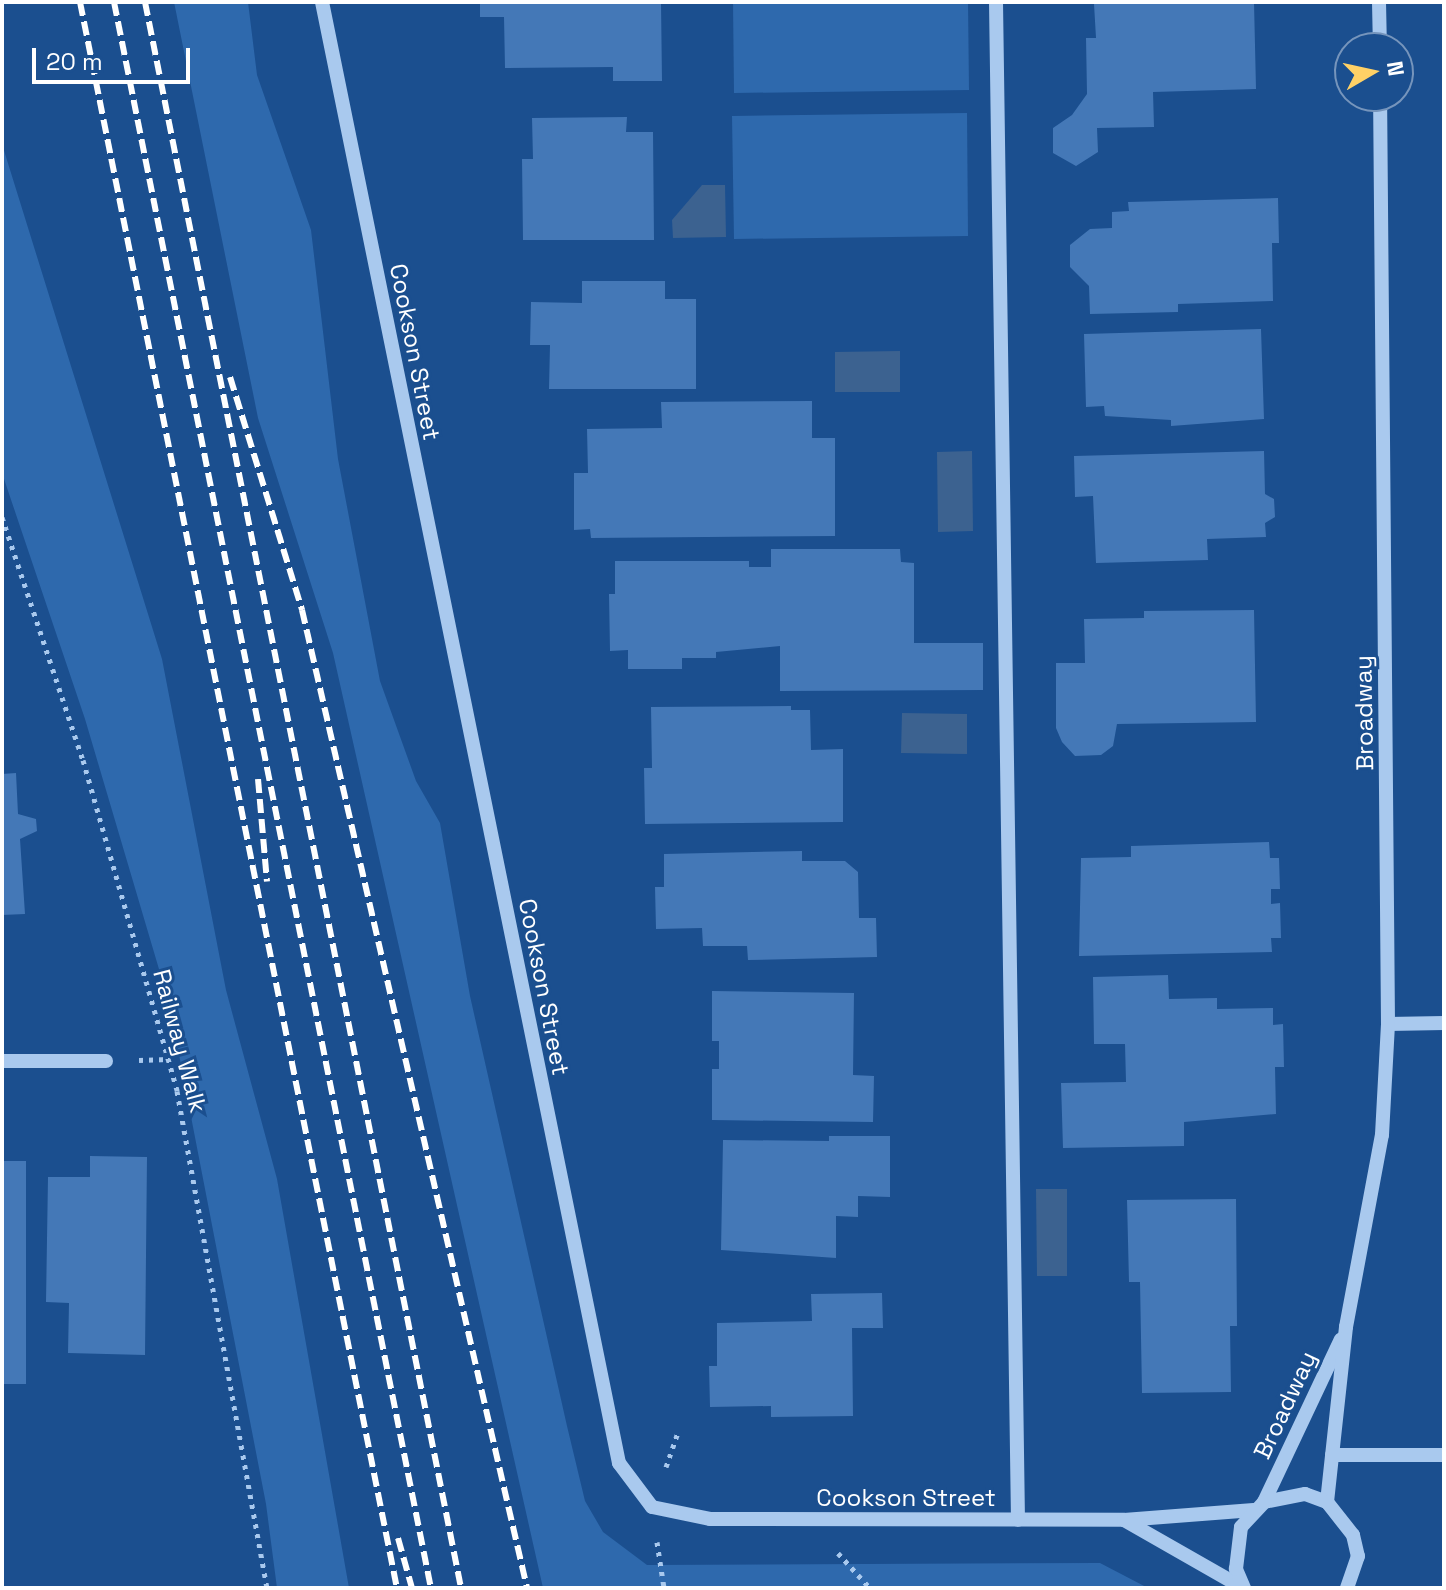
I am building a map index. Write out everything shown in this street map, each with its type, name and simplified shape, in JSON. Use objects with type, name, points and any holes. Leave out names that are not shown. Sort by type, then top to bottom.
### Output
[{"type":"street","name":"Cookson Street","points":[[322,2],[619,1463],[652,1507],[710,1519],[1124,1520],[1259,1506]]},
{"type":"street","points":[[996,2],[1018,1520]]},
{"type":"street","points":[[1379,2],[1380,32]]},
{"type":"street","name":"Broadway","points":[[1259,1506],[1305,1494],[1327,1502],[1346,1327],[1382,1135],[1388,1024],[1380,112]]},
{"type":"street","points":[[1388,1024],[1444,1023]]},
{"type":"street","points":[[2,1061],[106,1061]]},
{"type":"street","name":"Broadway","points":[[1244,1588],[1236,1569],[1235,1548],[1241,1527],[1259,1506],[1346,1327]]},
{"type":"street","points":[[1332,1455],[1444,1455]]},
{"type":"street","points":[[1327,1502],[1353,1535],[1358,1556],[1347,1588]]},
{"type":"street","name":"Cookson Street","points":[[1124,1520],[1244,1588]]},
{"type":"path","name":"Railway Walk","points":[[2,517],[83,760],[177,1091],[267,1588]]},
{"type":"shaded area","points":[[174,2],[248,2],[257,75],[311,230],[338,459],[380,681],[416,781],[440,823],[470,996],[567,1426],[585,1501],[603,1532],[647,1565],[1100,1563],[1148,1588],[543,1588],[333,653],[258,418]]},
{"type":"shaded area","points":[[733,2],[968,2],[969,90],[734,93]]},
{"type":"shaded area","points":[[967,113],[968,236],[734,239],[732,116]]},
{"type":"shaded area","points":[[2,144],[162,659],[226,990],[277,1179],[349,1588],[277,1588],[266,1504],[169,1003],[85,719],[2,473]]},
{"type":"shaded area","points":[[702,185],[725,185],[726,237],[673,238],[672,220]]},
{"type":"shaded area","points":[[900,351],[900,392],[835,392],[835,352]]},
{"type":"shaded area","points":[[972,451],[973,531],[938,532],[937,452]]},
{"type":"shaded area","points":[[902,713],[967,714],[967,754],[901,753]]},
{"type":"shaded area","points":[[1036,1189],[1067,1189],[1067,1276],[1037,1276]]},
{"type":"building","points":[[480,2],[661,2],[662,81],[613,81],[613,67],[505,68],[504,17],[480,17]]},
{"type":"building","points":[[1254,2],[1256,89],[1153,92],[1154,127],[1097,128],[1098,152],[1076,166],[1053,153],[1053,128],[1072,115],[1087,94],[1086,38],[1096,38],[1094,4]]},
{"type":"building","points":[[627,117],[626,132],[653,132],[654,240],[523,240],[522,159],[533,159],[532,118]]},
{"type":"building","points":[[1278,198],[1279,243],[1272,243],[1273,301],[1178,304],[1178,312],[1090,314],[1089,286],[1070,267],[1070,245],[1090,229],[1112,228],[1112,212],[1129,211],[1128,202]]},
{"type":"building","points":[[582,281],[665,281],[665,299],[696,299],[696,389],[549,389],[550,345],[530,345],[531,302],[582,303]]},
{"type":"building","points":[[1261,329],[1264,419],[1171,426],[1171,420],[1105,416],[1104,406],[1086,407],[1084,334]]},
{"type":"building","points":[[812,401],[812,438],[835,438],[835,536],[591,538],[590,529],[574,530],[574,473],[588,473],[587,429],[662,428],[661,402]]},
{"type":"building","points":[[1264,451],[1265,494],[1274,499],[1275,517],[1265,523],[1266,537],[1207,539],[1208,560],[1096,563],[1093,496],[1075,497],[1074,456]]},
{"type":"building","points":[[771,549],[900,549],[901,562],[914,563],[914,643],[983,643],[983,690],[780,691],[780,646],[716,652],[716,658],[682,658],[682,669],[628,669],[628,650],[610,651],[609,594],[615,594],[615,561],[749,561],[749,567],[771,567]]},
{"type":"building","points":[[1254,610],[1256,722],[1117,724],[1113,746],[1101,755],[1075,756],[1062,742],[1056,728],[1056,663],[1085,663],[1084,619],[1144,618],[1144,611]]},
{"type":"building","points":[[791,706],[791,710],[810,710],[811,750],[843,749],[843,822],[645,824],[644,768],[652,768],[651,707]]},
{"type":"building","points":[[16,773],[18,814],[36,819],[37,831],[20,839],[25,914],[2,915],[2,774]]},
{"type":"building","points":[[1269,842],[1270,858],[1279,858],[1280,889],[1271,889],[1271,904],[1280,903],[1281,938],[1271,938],[1272,952],[1079,956],[1081,858],[1131,857],[1131,846]]},
{"type":"building","points":[[802,851],[802,861],[845,861],[858,872],[859,918],[876,918],[877,957],[748,960],[747,946],[703,946],[702,928],[656,929],[655,887],[664,887],[664,854]]},
{"type":"building","points":[[1168,975],[1169,999],[1217,998],[1217,1009],[1273,1008],[1273,1025],[1283,1024],[1284,1067],[1275,1067],[1276,1114],[1184,1122],[1184,1146],[1063,1148],[1061,1083],[1126,1082],[1125,1044],[1094,1044],[1093,977]]},
{"type":"building","points":[[712,991],[854,993],[853,1075],[874,1076],[873,1122],[712,1120],[712,1069],[719,1069],[719,1041],[712,1041]]},
{"type":"building","points":[[829,1136],[890,1136],[890,1197],[858,1196],[858,1217],[836,1216],[836,1258],[721,1250],[723,1140],[829,1141]]},
{"type":"building","points":[[90,1156],[147,1157],[145,1355],[68,1353],[69,1303],[46,1302],[48,1177],[90,1177]]},
{"type":"building","points":[[2,1161],[26,1161],[26,1384],[2,1384]]},
{"type":"building","points":[[1236,1199],[1237,1326],[1230,1326],[1231,1392],[1142,1393],[1140,1282],[1129,1282],[1127,1200]]},
{"type":"building","points":[[882,1293],[883,1328],[852,1328],[853,1416],[771,1417],[771,1406],[710,1407],[709,1366],[717,1366],[717,1323],[812,1321],[811,1294]]},
{"type":"railway","points":[[80,2],[397,1588]]},
{"type":"railway","points":[[114,2],[431,1588]]},
{"type":"railway","points":[[145,2],[461,1588]]},
{"type":"railway","points":[[230,377],[302,610],[527,1588]]},
{"type":"railway","points":[[258,779],[267,882]]},
{"type":"railway","points":[[398,1538],[412,1588]]}]
